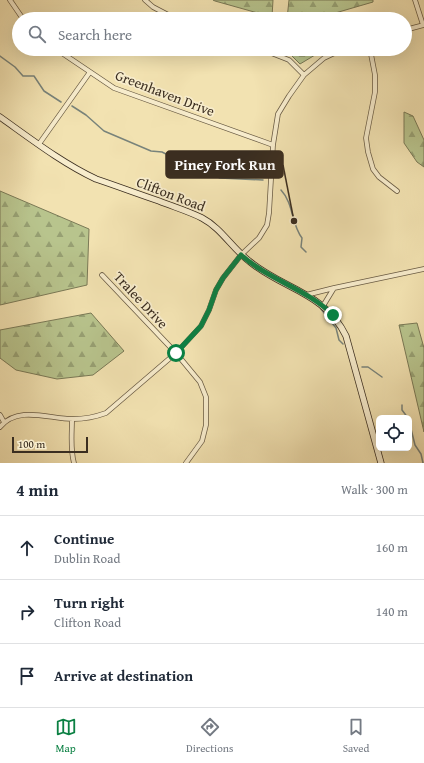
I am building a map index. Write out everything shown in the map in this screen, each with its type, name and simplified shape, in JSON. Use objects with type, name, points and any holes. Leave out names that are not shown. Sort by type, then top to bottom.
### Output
[{"type":"main road","name":"Clifton Road","points":[[0,117],[77,169],[90,176],[187,211],[202,218],[218,230],[241,255],[259,269],[306,294],[323,306],[336,319],[346,336],[381,463]]},
{"type":"street","points":[[10,0],[18,12]]},
{"type":"street","points":[[145,0],[162,12]]},
{"type":"street","points":[[412,28],[423,25],[415,0]]},
{"type":"street","name":"Greenhaven Drive","points":[[66,56],[114,88],[273,145]]},
{"type":"street","points":[[279,56],[289,60],[304,75]]},
{"type":"street","points":[[0,427],[4,422],[15,416],[31,414],[72,419],[93,418],[106,413],[176,353],[201,326],[209,310],[216,290],[223,278],[241,255],[260,238],[267,225],[270,202],[273,145],[278,114],[304,75],[328,56]]},
{"type":"street","points":[[371,56],[375,76],[375,92],[366,138],[368,152],[373,169],[379,177],[397,191]]},
{"type":"street","points":[[39,144],[90,72]]},
{"type":"street","points":[[306,294],[424,269]]},
{"type":"street","name":"Tralee Drive","points":[[102,275],[176,353],[200,382],[206,398],[206,425],[202,441],[186,463]]},
{"type":"street","points":[[323,306],[334,288]]},
{"type":"street","points":[[0,415],[4,422]]},
{"type":"street","points":[[72,419],[72,457],[74,463]]},
{"type":"green space","points":[[213,0],[273,0],[272,12],[254,12]]},
{"type":"green space","points":[[289,0],[373,0],[373,2],[339,12],[288,12]]},
{"type":"green space","points":[[292,56],[313,56],[300,64]]},
{"type":"green space","points":[[404,112],[413,116],[424,140],[424,167],[417,162],[404,143]]},
{"type":"green space","points":[[0,191],[89,229],[87,285],[0,305]]},
{"type":"green space","points":[[91,313],[124,351],[93,375],[57,379],[16,370],[0,358],[0,330]]},
{"type":"green space","points":[[417,323],[424,348],[424,432],[399,325]]},
{"type":"waterway","points":[[0,56],[15,67],[23,76],[34,76],[44,91],[61,102]]},
{"type":"waterway","points":[[72,106],[86,115],[104,131],[151,151],[162,152],[220,178],[263,180]]},
{"type":"waterway","points":[[281,190],[288,201],[296,227],[302,238],[301,247],[306,252]]},
{"type":"waterway","points":[[321,309],[336,328],[339,340],[343,344]]},
{"type":"waterway","points":[[362,367],[368,367],[382,377]]},
{"type":"waterway","points":[[402,405],[402,410],[406,415]]},
{"type":"waterway","points":[[412,433],[415,445],[421,454],[423,463]]},
{"type":"place","name":"Piney Fork Run","points":[[294,221]]},
{"type":"route","points":[[176,353],[201,326],[209,310],[216,290],[223,278],[241,255],[259,269],[317,301],[333,315]]}]
